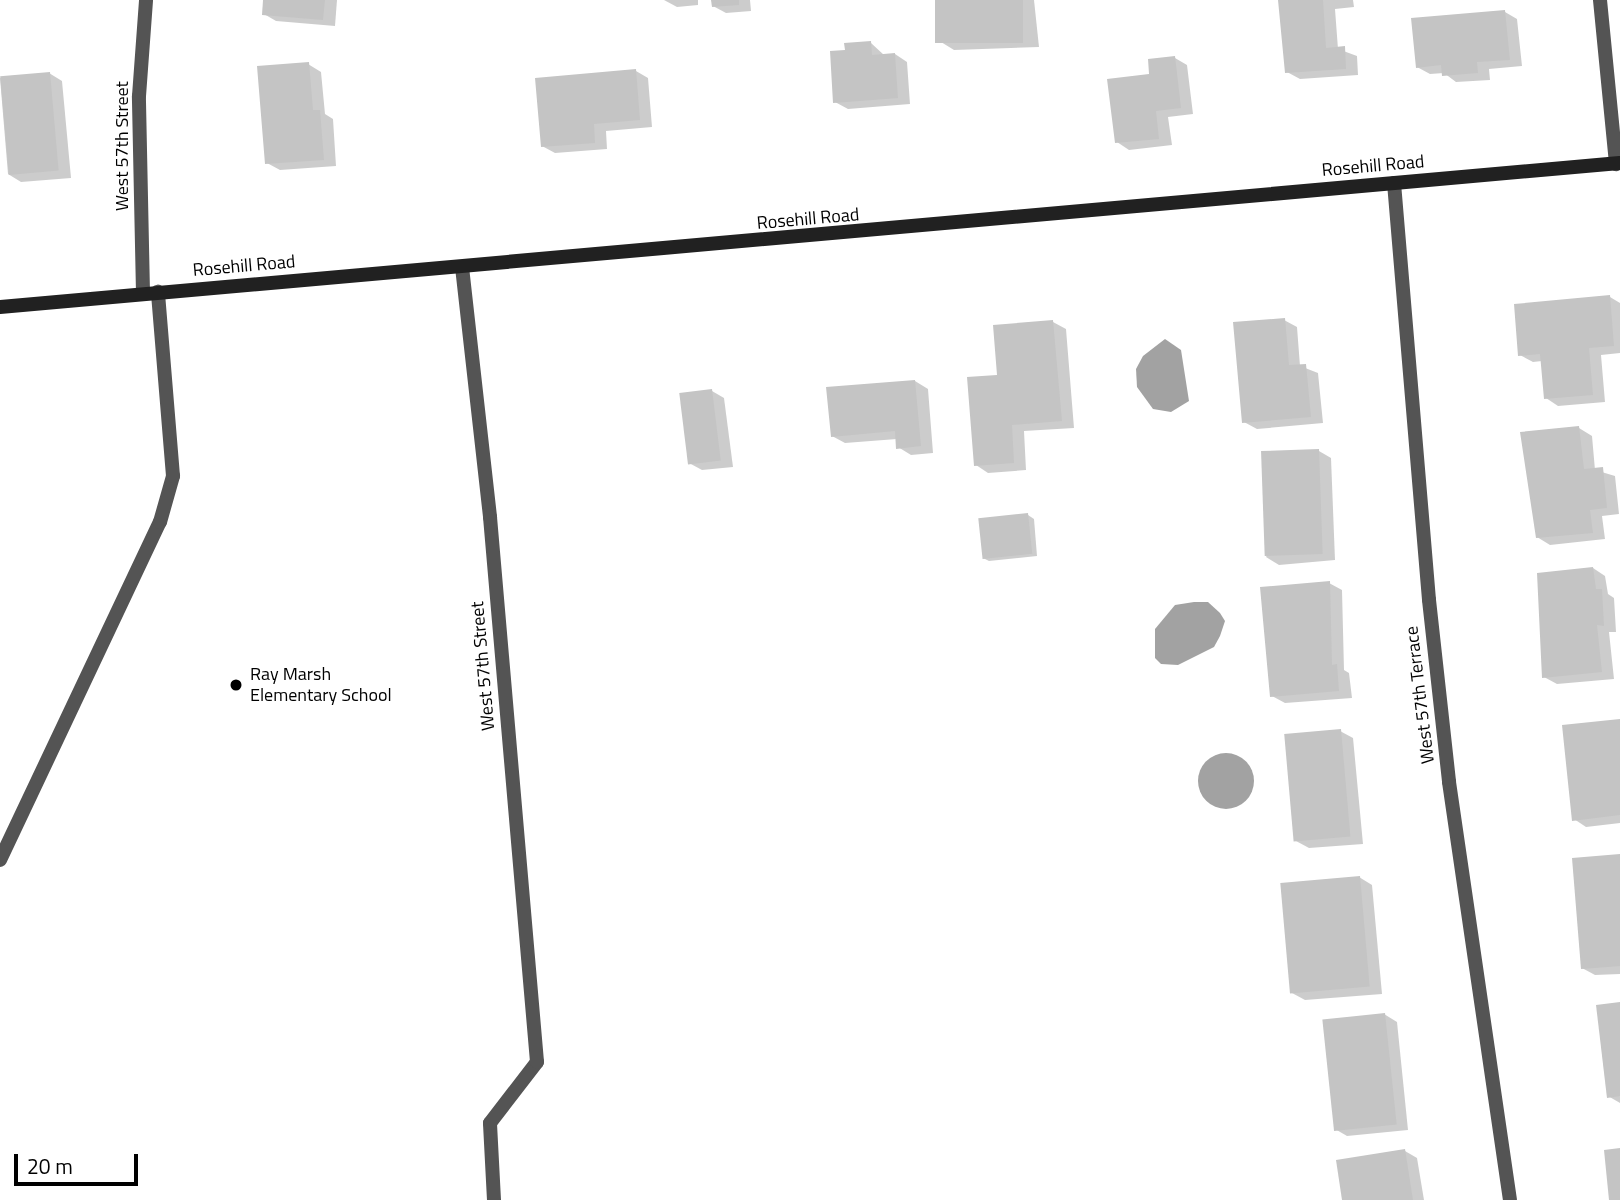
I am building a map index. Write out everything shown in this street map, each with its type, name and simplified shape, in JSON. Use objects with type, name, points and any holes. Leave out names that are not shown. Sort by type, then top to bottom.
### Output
[{"type":"street","name":"West 57th Street","points":[[0,860],[160,522],[173,476],[150,292],[139,96],[146,0]]},
{"type":"street","points":[[1600,0],[1618,163]]},
{"type":"street","name":"Rosehill Road","points":[[0,307],[1618,163]]},
{"type":"street","name":"West 57th Terrace","points":[[1394,183],[1429,600],[1448,769],[1510,1200]]},
{"type":"street","name":"West 57th Street","points":[[462,267],[490,517],[537,1062],[490,1123],[494,1200]]},
{"type":"shaded area","points":[[1165,339],[1181,350],[1189,401],[1171,412],[1153,409],[1137,387],[1136,369],[1143,356]]},
{"type":"shaded area","points":[[1208,602],[1220,613],[1225,621],[1220,636],[1214,647],[1178,665],[1161,664],[1155,658],[1155,629],[1175,605]]},
{"type":"shaded area","points":[[1221,753],[1231,753],[1246,761],[1252,770],[1252,792],[1246,801],[1231,809],[1221,809],[1203,797],[1198,786],[1198,776],[1210,758]]},
{"type":"building","points":[[263,0],[325,0],[323,20],[262,15]]},
{"type":"building","points":[[711,0],[739,0],[739,5],[712,7]]},
{"type":"building","points":[[935,0],[1023,0],[1023,43],[935,43]]},
{"type":"building","points":[[1278,0],[1323,0],[1326,48],[1345,46],[1346,69],[1285,73]]},
{"type":"building","points":[[1505,10],[1510,60],[1477,62],[1478,73],[1442,76],[1441,65],[1416,68],[1411,18]]},
{"type":"building","points":[[871,41],[872,55],[895,53],[898,98],[833,103],[830,51],[845,50],[844,43]]},
{"type":"building","points":[[1175,56],[1181,108],[1156,111],[1159,139],[1115,143],[1107,79],[1149,74],[1148,59]]},
{"type":"building","points":[[309,62],[313,110],[320,110],[324,160],[265,164],[257,66]]},
{"type":"building","points":[[636,69],[640,120],[594,124],[595,143],[541,147],[535,78]]},
{"type":"building","points":[[50,72],[59,171],[9,175],[0,76]]},
{"type":"building","points":[[1610,295],[1614,346],[1589,348],[1593,395],[1544,399],[1540,354],[1518,356],[1514,304]]},
{"type":"building","points":[[1285,318],[1289,365],[1306,364],[1311,417],[1242,423],[1233,322]]},
{"type":"building","points":[[1053,320],[1062,421],[1012,425],[1014,463],[974,466],[967,377],[997,375],[993,325]]},
{"type":"building","points":[[915,380],[921,446],[896,449],[895,431],[831,437],[826,387]]},
{"type":"building","points":[[712,389],[721,460],[688,464],[679,393]]},
{"type":"building","points":[[1579,426],[1584,469],[1603,467],[1607,508],[1590,510],[1593,533],[1536,538],[1520,432]]},
{"type":"building","points":[[1319,449],[1323,554],[1265,556],[1261,451]]},
{"type":"building","points":[[1028,513],[1032,554],[983,559],[978,518]]},
{"type":"building","points":[[1593,567],[1596,589],[1602,589],[1604,626],[1597,625],[1602,672],[1542,678],[1537,573]]},
{"type":"building","points":[[1330,581],[1332,665],[1337,664],[1339,691],[1270,697],[1260,587]]},
{"type":"building","points":[[1620,719],[1620,815],[1572,821],[1562,725]]},
{"type":"building","points":[[1341,729],[1350,837],[1294,842],[1284,734]]},
{"type":"building","points":[[1620,854],[1620,966],[1581,969],[1572,858]]},
{"type":"building","points":[[1360,876],[1370,987],[1290,994],[1280,883]]},
{"type":"building","points":[[1620,1002],[1620,1096],[1607,1098],[1596,1005]]},
{"type":"building","points":[[1385,1013],[1397,1124],[1334,1131],[1322,1020]]},
{"type":"building","points":[[1620,1148],[1620,1200],[1609,1200],[1604,1150]]},
{"type":"building","points":[[1405,1149],[1413,1200],[1342,1200],[1336,1160]]},
{"type":"place","name":"Ray Marsh Elementary School","points":[[236,685]]}]
